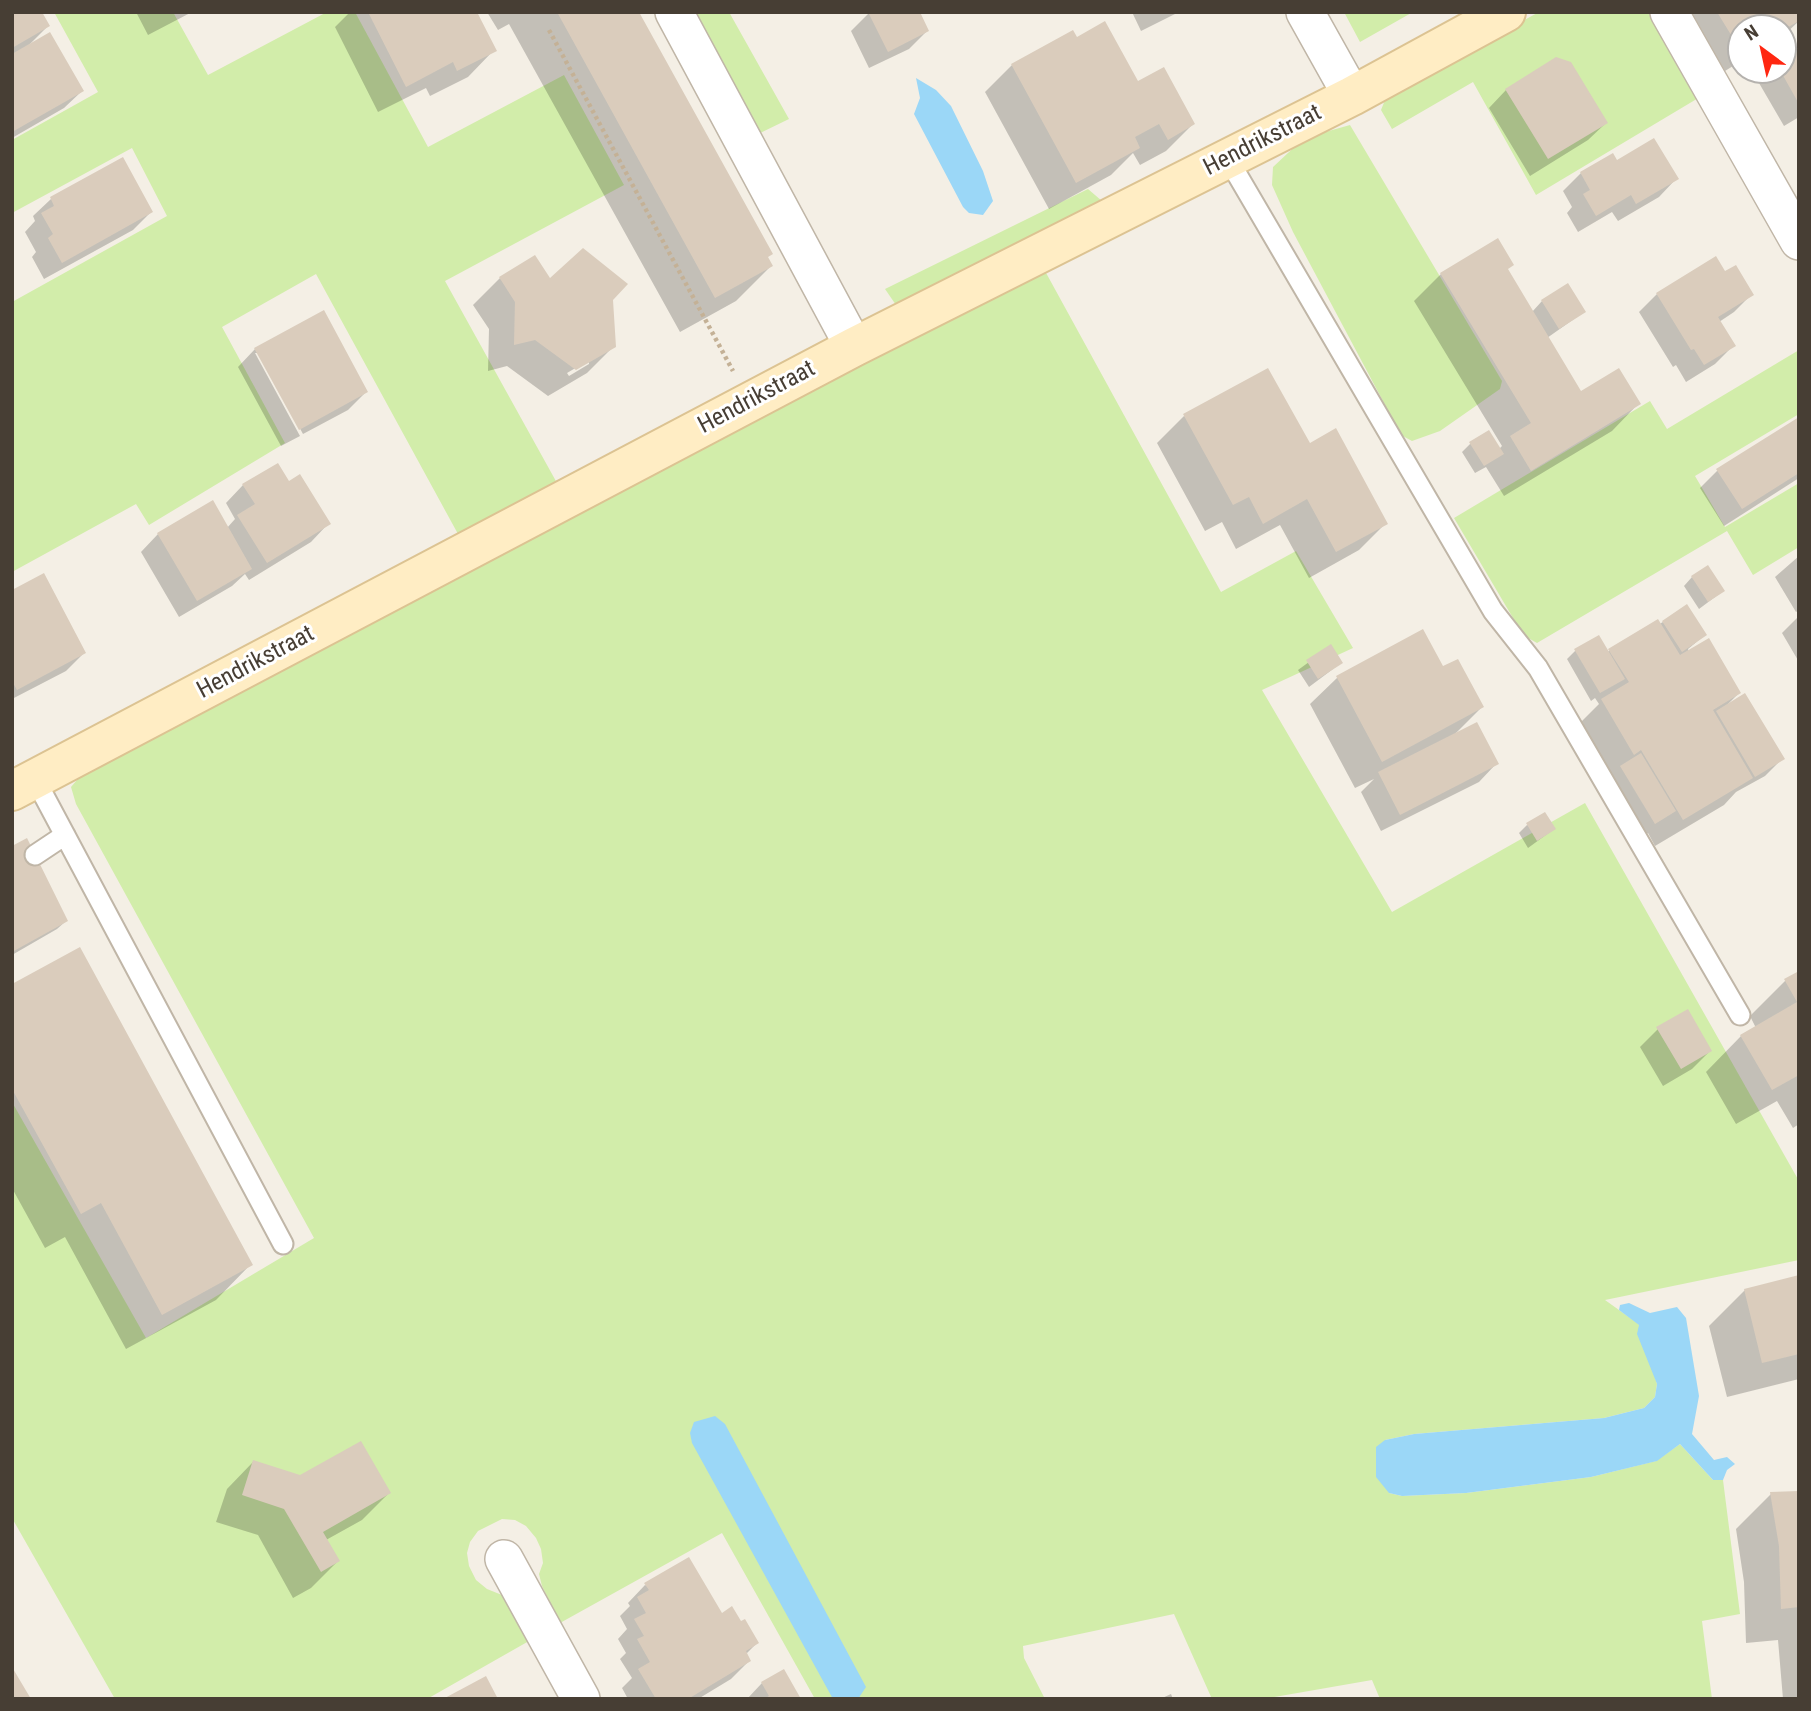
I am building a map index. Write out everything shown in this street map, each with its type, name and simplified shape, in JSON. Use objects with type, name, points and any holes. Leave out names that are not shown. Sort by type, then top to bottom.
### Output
[{"type":"street","points":[[674,12],[854,347]]},
{"type":"street","points":[[1305,12],[1352,96]]},
{"type":"street","name":"Hendrikstraat","points":[[24,785],[854,347],[1352,96],[1506,12]]},
{"type":"street","points":[[1669,12],[1799,241]]},
{"type":"street","points":[[504,1559],[581,1699]]},
{"type":"lane","points":[[1228,159],[1493,611],[1538,668],[1740,1015]]},
{"type":"lane","points":[[24,785],[65,835],[283,1244]]},
{"type":"lane","points":[[35,855],[65,835]]},
{"type":"path","points":[[549,30],[750,402]]},
{"type":"green space","points":[[54,12],[173,12],[208,75],[327,12],[355,12],[428,147],[564,75],[624,185],[445,281],[557,483],[458,534],[316,274],[222,327],[285,443],[149,525],[136,504],[12,572],[12,302],[167,216],[132,148],[12,213],[12,140],[98,92]]},
{"type":"green space","points":[[687,12],[729,12],[789,119],[754,136]]},
{"type":"green space","points":[[1344,12],[1413,12],[1360,42]]},
{"type":"green space","points":[[1539,12],[1654,12],[1700,97],[1536,195],[1473,82],[1392,129],[1381,110],[1387,95]]},
{"type":"green space","points":[[1350,125],[1502,381],[1500,389],[1440,431],[1412,441],[1401,435],[1293,232],[1272,185],[1273,167],[1304,138]]},
{"type":"green space","points":[[1088,189],[1102,201],[896,305],[885,289]]},
{"type":"green space","points":[[1045,271],[1221,592],[1296,551],[1353,648],[1262,690],[1392,912],[1585,803],[1799,1181],[1799,1260],[1605,1300],[1640,1325],[1657,1384],[1655,1397],[1644,1408],[1604,1418],[1414,1434],[1385,1440],[1389,1493],[1402,1496],[1466,1493],[1591,1477],[1656,1461],[1680,1444],[1713,1480],[1723,1480],[1740,1614],[1702,1621],[1712,1699],[1380,1699],[1372,1680],[1263,1699],[1212,1699],[1174,1614],[1023,1646],[1024,1658],[1045,1699],[815,1699],[722,1533],[560,1623],[542,1586],[539,1574],[543,1563],[536,1538],[526,1526],[515,1520],[502,1519],[478,1531],[470,1542],[467,1553],[469,1566],[476,1580],[487,1589],[507,1597],[529,1641],[427,1699],[115,1699],[12,1518],[12,1102],[146,1338],[314,1238],[76,804],[71,787],[82,774],[677,459]]},
{"type":"green space","points":[[1799,350],[1799,414],[1695,476],[1725,527],[1799,483],[1799,547],[1753,575],[1727,531],[1537,643],[1523,635],[1454,518],[1650,401],[1667,429]]},
{"type":"water","points":[[916,78],[936,90],[951,106],[983,171],[993,201],[983,215],[969,213],[963,207],[914,114],[920,98]]},
{"type":"water","points":[[1629,1303],[1650,1313],[1677,1307],[1686,1318],[1699,1396],[1692,1434],[1714,1460],[1727,1457],[1735,1464],[1727,1470],[1723,1480],[1713,1480],[1680,1444],[1657,1461],[1591,1477],[1466,1493],[1402,1496],[1389,1493],[1376,1477],[1376,1447],[1385,1440],[1414,1434],[1604,1418],[1644,1408],[1655,1397],[1657,1384],[1637,1334],[1639,1325],[1619,1310],[1620,1305]]},
{"type":"water","points":[[715,1416],[725,1424],[866,1687],[858,1699],[833,1699],[692,1443],[690,1433],[694,1422]]},
{"type":"building","points":[[12,12],[42,12],[50,26],[12,48]]},
{"type":"building","points":[[368,12],[477,12],[497,51],[457,71],[453,62],[406,87]]},
{"type":"building","points":[[557,12],[639,12],[773,254],[768,257],[773,266],[715,298]]},
{"type":"building","points":[[868,12],[920,12],[929,31],[888,52]]},
{"type":"building","points":[[1717,12],[1799,12],[1797,22],[1797,14],[1727,14],[1727,28]]},
{"type":"building","points":[[1105,21],[1138,81],[1164,67],[1195,124],[1168,140],[1159,124],[1135,137],[1140,148],[1076,183],[1011,64],[1073,30],[1077,37]]},
{"type":"building","points":[[50,32],[84,91],[12,132],[12,54]]},
{"type":"building","points":[[1799,51],[1799,104],[1788,84],[1797,84]]},
{"type":"building","points":[[1556,57],[1571,62],[1608,123],[1548,159],[1505,89]]},
{"type":"building","points":[[1654,138],[1679,179],[1636,204],[1631,195],[1596,216],[1583,194],[1590,190],[1580,172],[1613,153],[1617,160]]},
{"type":"building","points":[[123,157],[153,212],[62,263],[48,238],[53,234],[41,213],[54,206],[50,197]]},
{"type":"building","points":[[1498,238],[1514,265],[1508,269],[1581,391],[1619,368],[1641,404],[1531,471],[1510,436],[1531,423],[1440,273]]},
{"type":"building","points":[[583,248],[628,284],[613,300],[616,347],[576,370],[535,340],[514,345],[515,302],[499,277],[535,255],[550,278]]},
{"type":"building","points":[[1716,256],[1725,271],[1736,265],[1754,295],[1718,317],[1736,346],[1704,365],[1694,349],[1691,350],[1656,293]]},
{"type":"building","points":[[1568,283],[1586,312],[1559,329],[1541,300]]},
{"type":"building","points":[[324,310],[368,392],[299,430],[254,348]]},
{"type":"building","points":[[1268,368],[1310,443],[1336,428],[1388,524],[1336,552],[1307,499],[1263,524],[1249,497],[1233,505],[1183,414]]},
{"type":"building","points":[[1799,417],[1799,473],[1742,509],[1716,469]]},
{"type":"building","points":[[1489,430],[1504,454],[1484,466],[1469,442]]},
{"type":"building","points":[[278,463],[289,481],[300,474],[331,524],[267,563],[237,515],[255,504],[242,484]]},
{"type":"building","points":[[213,500],[252,569],[197,601],[157,533]]},
{"type":"building","points":[[1708,565],[1725,591],[1708,602],[1691,576]]},
{"type":"building","points":[[44,573],[86,653],[17,690],[12,681],[12,590]]},
{"type":"building","points":[[1687,604],[1707,635],[1682,652],[1662,621]]},
{"type":"building","points":[[1658,619],[1680,655],[1709,638],[1741,693],[1713,710],[1753,778],[1683,820],[1641,750],[1634,755],[1601,699],[1629,682],[1608,649]]},
{"type":"building","points":[[1423,629],[1443,666],[1458,659],[1484,707],[1382,762],[1336,676]]},
{"type":"building","points":[[1599,635],[1625,679],[1600,693],[1574,649]]},
{"type":"building","points":[[1331,644],[1343,663],[1318,679],[1306,660]]},
{"type":"building","points":[[1745,693],[1785,759],[1755,777],[1716,711]]},
{"type":"building","points":[[1477,722],[1499,764],[1400,815],[1378,772]]},
{"type":"building","points":[[1641,753],[1676,811],[1655,824],[1620,766]]},
{"type":"building","points":[[1545,812],[1556,829],[1537,841],[1526,823]]},
{"type":"building","points":[[27,838],[68,921],[12,952],[12,846]]},
{"type":"building","points":[[80,947],[253,1265],[162,1315],[101,1203],[81,1214],[12,1089],[12,984]]},
{"type":"building","points":[[1799,971],[1799,1075],[1772,1090],[1740,1035],[1797,1002],[1784,979]]},
{"type":"building","points":[[1688,1009],[1712,1051],[1681,1069],[1656,1027]]},
{"type":"building","points":[[1799,1275],[1799,1354],[1762,1363],[1744,1289]]},
{"type":"building","points":[[361,1441],[391,1493],[323,1532],[340,1561],[321,1572],[284,1509],[242,1495],[253,1460],[300,1475]]},
{"type":"building","points":[[1799,1491],[1799,1607],[1781,1609],[1779,1546],[1770,1492]]},
{"type":"building","points":[[689,1557],[722,1613],[732,1606],[741,1621],[745,1619],[759,1643],[746,1651],[751,1661],[688,1699],[656,1699],[638,1669],[650,1662],[637,1639],[644,1636],[634,1619],[646,1613],[637,1597],[649,1590],[644,1583]]},
{"type":"building","points":[[12,1667],[31,1699],[12,1699]]},
{"type":"building","points":[[784,1669],[801,1699],[764,1699],[769,1696],[761,1682]]},
{"type":"building","points":[[486,1676],[498,1699],[443,1699]]}]
